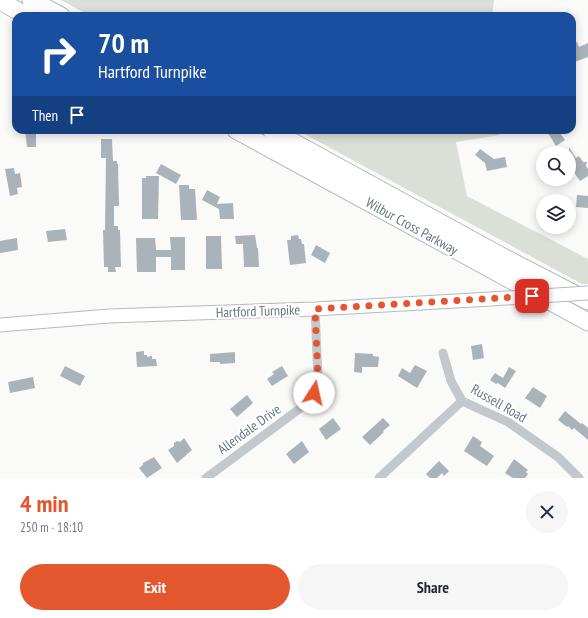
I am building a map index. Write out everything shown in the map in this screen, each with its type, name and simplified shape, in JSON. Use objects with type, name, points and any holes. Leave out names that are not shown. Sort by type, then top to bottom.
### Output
[{"type":"highway","points":[[31,0],[53,12]]},
{"type":"highway","points":[[0,1],[20,12]]},
{"type":"highway","name":"Wilbur Cross Parkway","points":[[243,134],[588,322]]},
{"type":"highway","name":"Wilbur Cross Parkway","points":[[278,134],[501,256],[588,301]]},
{"type":"highway","points":[[556,304],[588,331]]},
{"type":"main road","name":"Hartford Turnpike","points":[[0,325],[109,316],[315,309],[588,293]]},
{"type":"street","name":"Allendale Drive","points":[[206,478],[302,407],[314,393],[318,378],[315,309]]},
{"type":"street","name":"Russell Road","points":[[443,353],[451,381],[462,401],[508,422],[558,457],[579,478]]},
{"type":"street","points":[[379,478],[462,401]]},
{"type":"shaded area","points":[[61,0],[494,0],[492,12],[83,12]]},
{"type":"shaded area","points":[[304,134],[500,134],[456,142],[467,196],[536,232],[536,234],[540,234],[588,259],[588,284],[582,284]]},
{"type":"building","points":[[576,42],[579,47],[588,43],[588,57],[576,62]]},
{"type":"building","points":[[25,134],[36,134],[36,147],[27,147]]},
{"type":"building","points":[[548,134],[561,134],[565,140],[556,146]]},
{"type":"building","points":[[101,139],[112,139],[113,161],[117,161],[118,164],[119,206],[114,206],[114,226],[118,226],[118,230],[120,230],[121,267],[115,267],[116,272],[108,272],[108,267],[104,267],[103,230],[105,230],[106,158],[101,158]]},
{"type":"building","points":[[480,149],[494,159],[505,157],[507,167],[487,171],[485,163],[475,155]]},
{"type":"building","points":[[579,156],[583,162],[587,162],[586,166],[588,169],[588,176],[580,181],[576,175],[576,158]]},
{"type":"building","points":[[161,164],[181,175],[176,184],[156,173]]},
{"type":"building","points":[[14,168],[15,174],[20,173],[22,187],[17,188],[18,194],[10,196],[5,169]]},
{"type":"building","points":[[146,176],[159,176],[158,219],[142,219],[142,178],[146,178]]},
{"type":"building","points":[[179,185],[189,185],[189,189],[195,189],[197,220],[181,220]]},
{"type":"building","points":[[207,190],[220,197],[217,204],[233,203],[234,219],[220,219],[219,209],[202,200]]},
{"type":"building","points":[[577,195],[588,196],[588,208],[576,207]]},
{"type":"building","points":[[65,229],[67,240],[48,242],[46,231]]},
{"type":"building","points":[[255,235],[258,248],[259,267],[244,267],[243,244],[236,244],[235,236]]},
{"type":"building","points":[[298,235],[302,244],[304,244],[306,263],[290,265],[287,240],[291,240],[291,236]]},
{"type":"building","points":[[206,236],[221,236],[222,269],[206,269]]},
{"type":"building","points":[[170,237],[185,237],[185,270],[171,270],[171,257],[156,257],[156,272],[137,272],[136,238],[155,238],[156,250],[171,250]]},
{"type":"building","points":[[17,238],[18,250],[0,253],[0,241]]},
{"type":"building","points":[[316,245],[330,253],[325,263],[311,255]]},
{"type":"building","points":[[482,344],[484,358],[473,360],[471,346]]},
{"type":"building","points":[[144,351],[144,355],[147,355],[147,357],[152,356],[152,359],[156,359],[157,366],[137,367],[136,352]]},
{"type":"building","points":[[235,352],[235,363],[220,364],[220,362],[210,362],[210,354]]},
{"type":"building","points":[[355,353],[373,354],[373,356],[379,357],[378,367],[362,367],[362,373],[354,372]]},
{"type":"building","points":[[415,365],[427,371],[417,388],[398,376],[402,368],[410,373]]},
{"type":"building","points":[[65,366],[85,376],[80,386],[60,376]]},
{"type":"building","points":[[282,366],[288,376],[272,386],[267,379],[274,374],[272,372]]},
{"type":"building","points":[[509,367],[516,371],[505,388],[490,380],[495,373],[503,378]]},
{"type":"building","points":[[33,377],[35,388],[10,393],[8,382]]},
{"type":"building","points":[[533,387],[547,396],[540,408],[525,398]]},
{"type":"building","points":[[247,395],[253,403],[237,417],[230,409]]},
{"type":"building","points":[[565,411],[588,428],[588,440],[574,428],[572,430],[558,420]]},
{"type":"building","points":[[333,418],[341,429],[326,440],[319,429]]},
{"type":"building","points":[[383,418],[390,425],[370,445],[362,437]]},
{"type":"building","points":[[473,436],[482,442],[480,446],[494,456],[487,466],[464,451]]},
{"type":"building","points":[[184,438],[192,450],[177,463],[168,450],[174,446],[174,443],[177,441],[180,442]]},
{"type":"building","points":[[302,441],[309,452],[294,464],[286,454]]},
{"type":"building","points":[[154,457],[162,468],[147,478],[139,468],[143,465],[143,463]]},
{"type":"building","points":[[514,459],[528,470],[526,472],[528,474],[525,478],[513,478],[505,473]]},
{"type":"building","points":[[439,461],[449,471],[444,476],[442,473],[437,478],[430,478],[426,474]]},
{"type":"route","points":[[314,393],[318,378],[315,309],[532,296]]}]
